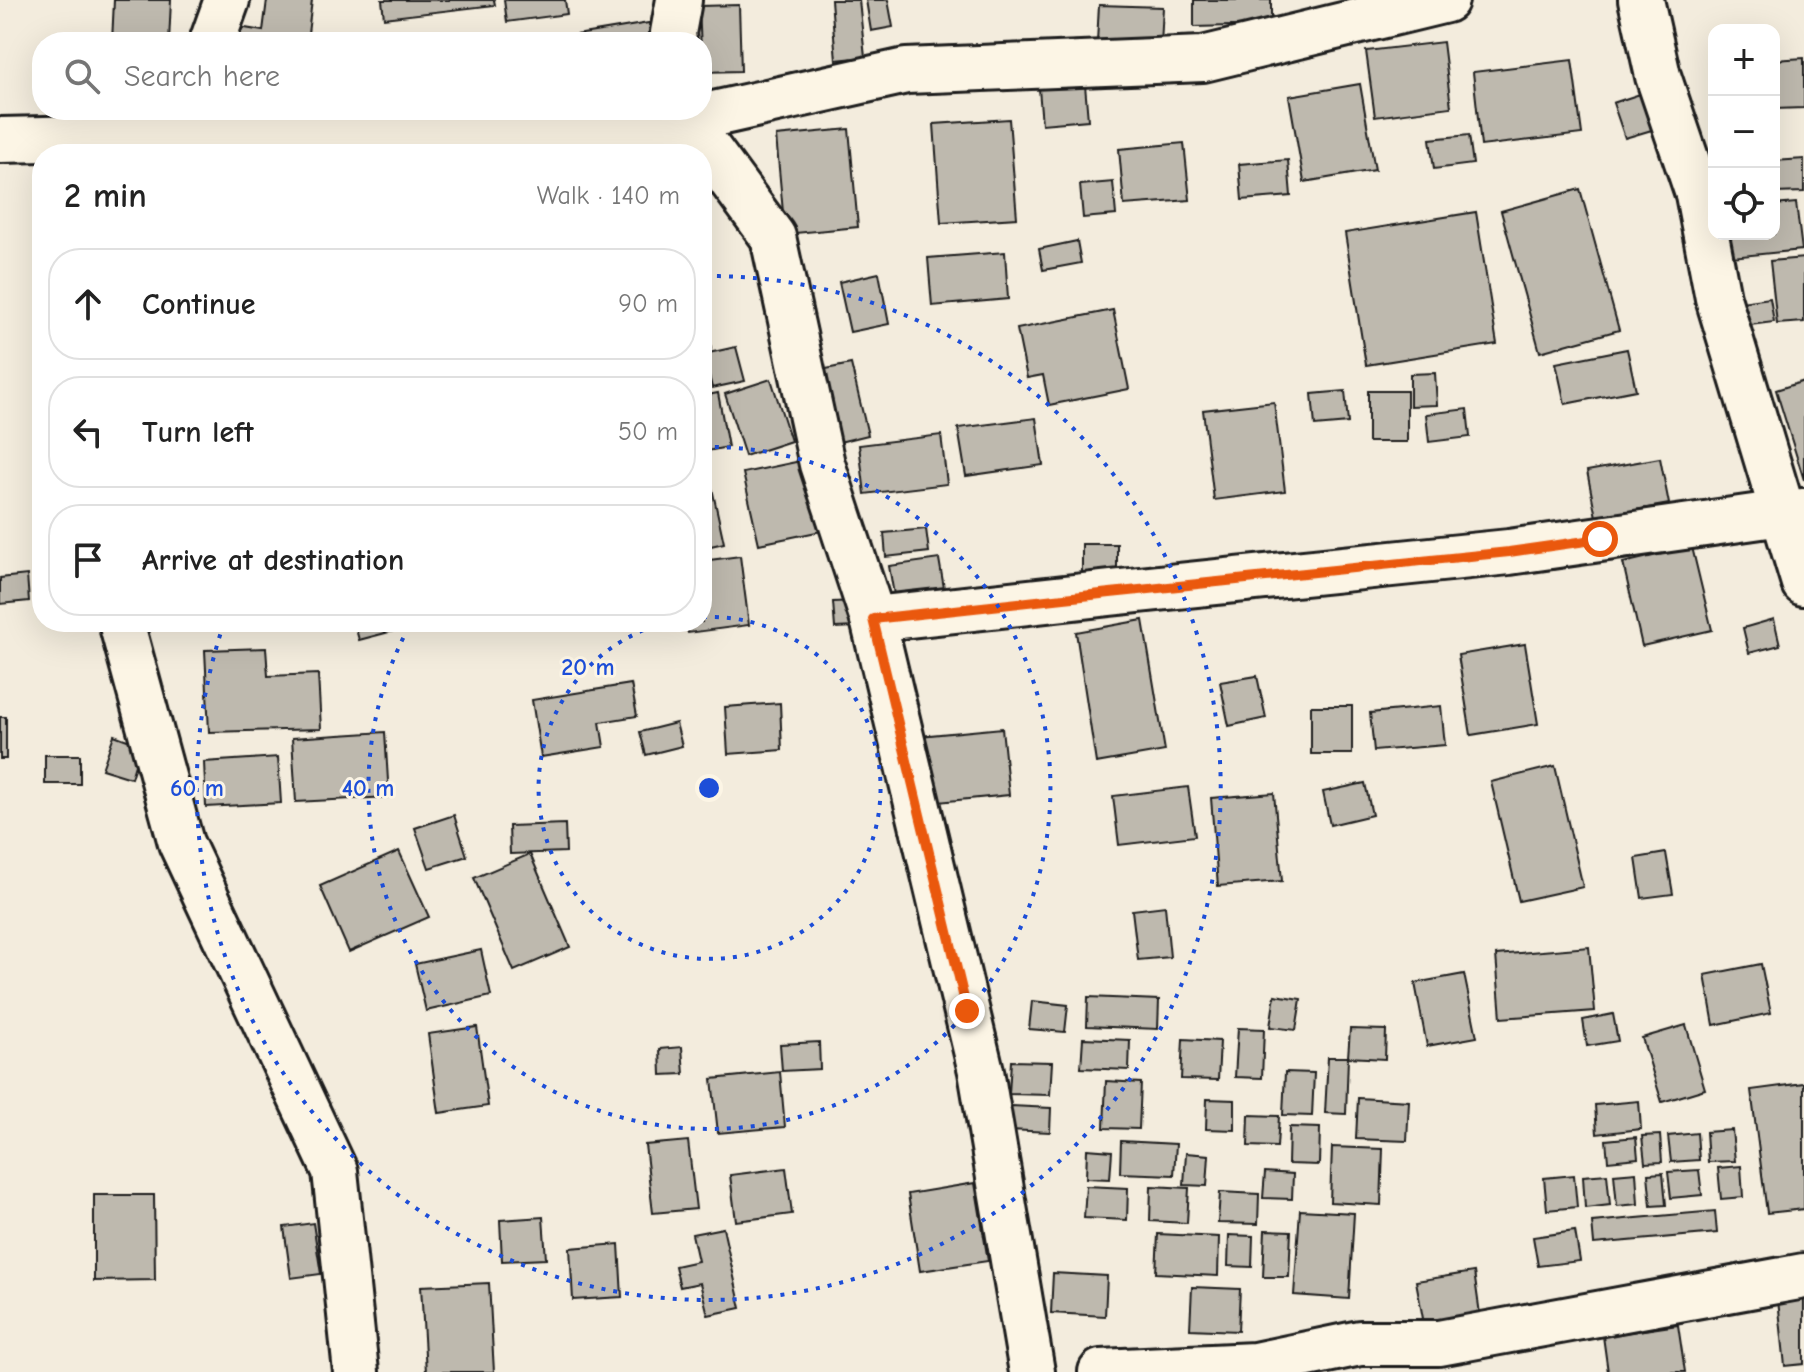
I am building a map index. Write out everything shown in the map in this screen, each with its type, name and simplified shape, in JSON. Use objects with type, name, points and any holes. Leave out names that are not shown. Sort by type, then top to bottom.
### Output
[{"type":"street","points":[[216,32],[227,0]]},
{"type":"street","points":[[673,32],[679,0]]},
{"type":"street","points":[[712,110],[906,71],[1203,59],[1446,0]]},
{"type":"street","points":[[1641,0],[1658,76],[1698,194],[1718,298],[1793,512],[1804,583]]},
{"type":"street","points":[[0,140],[272,130],[473,138],[640,120]]},
{"type":"street","points":[[690,120],[707,144]]},
{"type":"street","points":[[712,151],[773,237],[822,464],[873,619],[981,1071],[1032,1372]]},
{"type":"street","points":[[873,619],[1509,552],[1793,512]]},
{"type":"street","points":[[124,632],[181,843],[335,1171],[356,1372]]},
{"type":"street","points":[[1101,1372],[1255,1365],[1360,1343],[1439,1343],[1804,1276]]},
{"type":"building","points":[[114,0],[171,0],[169,32],[112,32]]},
{"type":"building","points":[[267,0],[312,0],[308,32],[239,32],[239,27],[263,31]]},
{"type":"building","points":[[382,0],[494,0],[495,5],[384,18]]},
{"type":"building","points":[[504,0],[565,0],[567,14],[507,22]]},
{"type":"building","points":[[831,0],[859,0],[865,57],[836,60]]},
{"type":"building","points":[[866,0],[888,0],[893,27],[871,31]]},
{"type":"building","points":[[1194,0],[1271,0],[1271,25],[1194,27]]},
{"type":"building","points":[[739,5],[741,71],[712,72],[712,32],[700,32],[699,6]]},
{"type":"building","points":[[1099,5],[1163,7],[1161,45],[1097,42]]},
{"type":"building","points":[[667,20],[669,32],[594,32]]},
{"type":"building","points":[[1443,42],[1451,107],[1375,117],[1366,51]]},
{"type":"building","points":[[1804,58],[1804,108],[1780,109],[1780,60]]},
{"type":"building","points":[[1572,60],[1582,134],[1481,146],[1473,72]]},
{"type":"building","points":[[1084,73],[1088,120],[1042,124],[1038,77]]},
{"type":"building","points":[[1360,84],[1375,170],[1304,182],[1289,96]]},
{"type":"building","points":[[1643,93],[1655,129],[1625,138],[1613,103]]},
{"type":"building","points":[[1009,119],[1017,218],[941,223],[934,124]]},
{"type":"building","points":[[849,129],[858,227],[785,234],[776,136]]},
{"type":"building","points":[[1469,135],[1473,164],[1434,169],[1430,139]]},
{"type":"building","points":[[1184,143],[1190,200],[1124,205],[1119,149]]},
{"type":"building","points":[[1804,159],[1804,192],[1780,193],[1780,161]]},
{"type":"building","points":[[1288,160],[1291,196],[1242,200],[1239,164]]},
{"type":"building","points":[[1113,182],[1116,215],[1083,218],[1080,185]]},
{"type":"building","points":[[1580,189],[1619,330],[1540,352],[1501,211]]},
{"type":"building","points":[[1796,203],[1802,250],[1732,257],[1732,253],[1721,254],[1720,240],[1780,240],[1780,204]]},
{"type":"building","points":[[1476,212],[1497,344],[1366,365],[1345,233]]},
{"type":"building","points":[[1077,241],[1081,263],[1043,270],[1039,249]]},
{"type":"building","points":[[1005,252],[1008,299],[932,306],[928,258]]},
{"type":"building","points":[[1804,258],[1804,322],[1777,324],[1770,261]]},
{"type":"building","points":[[879,273],[889,324],[850,332],[839,282]]},
{"type":"building","points":[[1770,298],[1774,322],[1743,326],[1740,302]]},
{"type":"building","points":[[1113,310],[1129,389],[1049,405],[1043,375],[1027,378],[1017,329]]},
{"type":"building","points":[[736,347],[745,381],[712,388],[712,352]]},
{"type":"building","points":[[1627,349],[1636,390],[1565,404],[1556,363]]},
{"type":"building","points":[[851,364],[868,435],[827,445],[811,372]]},
{"type":"building","points":[[1435,373],[1437,405],[1410,406],[1410,374]]},
{"type":"building","points":[[771,379],[791,441],[745,456],[725,394]]},
{"type":"building","points":[[1804,381],[1804,480],[1776,390]]},
{"type":"building","points":[[1345,391],[1348,423],[1315,426],[1312,394]]},
{"type":"building","points":[[1368,391],[1407,391],[1407,442],[1368,442]]},
{"type":"building","points":[[718,393],[728,447],[712,450],[712,394]]},
{"type":"building","points":[[1274,402],[1285,491],[1214,500],[1203,410]]},
{"type":"building","points":[[1467,409],[1470,437],[1429,442],[1426,414]]},
{"type":"building","points":[[1036,418],[1043,465],[966,476],[958,428]]},
{"type":"building","points":[[941,435],[947,484],[865,494],[859,445]]},
{"type":"building","points":[[815,458],[831,529],[759,544],[743,473]]},
{"type":"building","points":[[1660,458],[1669,504],[1596,517],[1587,471]]},
{"type":"building","points":[[712,488],[724,543],[712,546]]},
{"type":"building","points":[[926,529],[929,552],[886,557],[884,533]]},
{"type":"building","points":[[1082,544],[1117,544],[1117,572],[1082,572]]},
{"type":"building","points":[[1692,547],[1712,630],[1642,646],[1623,563]]},
{"type":"building","points":[[740,556],[749,625],[712,630],[712,560]]},
{"type":"building","points":[[939,559],[944,588],[894,595],[889,566]]},
{"type":"building","points":[[27,575],[29,601],[0,604],[0,578]]},
{"type":"building","points":[[854,601],[856,627],[835,628],[833,602]]},
{"type":"building","points":[[1774,619],[1780,645],[1749,653],[1743,628]]},
{"type":"building","points":[[1143,620],[1165,751],[1096,763],[1076,632]]},
{"type":"building","points":[[357,632],[389,632],[359,640]]},
{"type":"building","points":[[1525,644],[1538,724],[1471,735],[1458,655]]},
{"type":"building","points":[[266,648],[268,676],[318,674],[321,729],[209,732],[205,650]]},
{"type":"building","points":[[1257,676],[1266,718],[1229,726],[1220,682]]},
{"type":"building","points":[[631,684],[637,716],[600,722],[604,747],[541,757],[532,700]]},
{"type":"building","points":[[780,703],[782,750],[728,754],[725,707]]},
{"type":"building","points":[[1311,706],[1352,706],[1352,754],[1311,754]]},
{"type":"building","points":[[1441,706],[1445,745],[1374,751],[1370,713]]},
{"type":"building","points":[[0,717],[6,717],[6,759],[0,759]]},
{"type":"building","points":[[676,723],[682,746],[646,755],[640,732]]},
{"type":"building","points":[[1002,728],[1009,795],[928,803],[920,736]]},
{"type":"building","points":[[385,732],[389,797],[296,802],[292,738]]},
{"type":"building","points":[[114,735],[141,745],[131,778],[102,769]]},
{"type":"building","points":[[45,755],[80,755],[80,784],[45,784]]},
{"type":"building","points":[[278,757],[281,803],[206,807],[204,762]]},
{"type":"building","points":[[1555,766],[1583,887],[1519,901],[1491,782]]},
{"type":"building","points":[[1365,783],[1372,815],[1330,825],[1323,792]]},
{"type":"building","points":[[1188,787],[1195,836],[1119,845],[1113,796]]},
{"type":"building","points":[[1274,793],[1282,881],[1218,886],[1211,798]]},
{"type":"building","points":[[454,815],[467,856],[429,868],[415,828]]},
{"type":"building","points":[[565,824],[566,852],[510,854],[509,826]]},
{"type":"building","points":[[399,851],[429,917],[349,952],[320,886]]},
{"type":"building","points":[[1666,853],[1673,894],[1642,898],[1636,858]]},
{"type":"building","points":[[530,854],[570,947],[514,971],[474,878]]},
{"type":"building","points":[[1165,906],[1170,957],[1138,960],[1132,910]]},
{"type":"building","points":[[1589,947],[1595,1011],[1501,1018],[1496,955]]},
{"type":"building","points":[[481,950],[491,996],[426,1011],[415,964]]},
{"type":"building","points":[[1761,964],[1771,1013],[1714,1025],[1705,975]]},
{"type":"building","points":[[1464,974],[1477,1037],[1427,1046],[1415,983]]},
{"type":"building","points":[[1275,995],[1301,999],[1296,1030],[1270,1027]]},
{"type":"building","points":[[1088,997],[1159,1000],[1158,1029],[1087,1026]]},
{"type":"building","points":[[1032,1001],[1068,1005],[1065,1032],[1029,1029]]},
{"type":"building","points":[[1613,1014],[1618,1041],[1587,1046],[1583,1020]]},
{"type":"building","points":[[1686,1025],[1705,1089],[1662,1102],[1642,1038]]},
{"type":"building","points":[[477,1027],[488,1106],[439,1113],[428,1034]]},
{"type":"building","points":[[1238,1028],[1264,1029],[1262,1078],[1235,1077]]},
{"type":"building","points":[[1350,1029],[1386,1030],[1385,1059],[1348,1057]]},
{"type":"building","points":[[1083,1038],[1130,1040],[1129,1070],[1081,1068]]},
{"type":"building","points":[[1183,1039],[1220,1041],[1218,1080],[1181,1079]]},
{"type":"building","points":[[819,1042],[820,1069],[782,1071],[780,1044]]},
{"type":"building","points":[[682,1047],[684,1074],[661,1075],[660,1049]]},
{"type":"building","points":[[1328,1057],[1348,1057],[1346,1114],[1325,1113]]},
{"type":"building","points":[[1011,1061],[1052,1062],[1050,1095],[1009,1094]]},
{"type":"building","points":[[780,1072],[785,1127],[718,1133],[712,1079]]},
{"type":"building","points":[[1285,1072],[1314,1073],[1312,1116],[1283,1115]]},
{"type":"building","points":[[1106,1081],[1141,1083],[1139,1129],[1104,1128]]},
{"type":"building","points":[[1804,1083],[1804,1209],[1767,1213],[1751,1090]]},
{"type":"building","points":[[1358,1098],[1409,1101],[1407,1141],[1356,1139]]},
{"type":"building","points":[[1207,1099],[1235,1100],[1235,1130],[1206,1129]]},
{"type":"building","points":[[1639,1101],[1641,1129],[1597,1134],[1595,1105]]},
{"type":"building","points":[[1011,1106],[1051,1108],[1050,1132],[1009,1130]]},
{"type":"building","points":[[1249,1115],[1279,1116],[1277,1147],[1248,1146]]},
{"type":"building","points":[[1289,1127],[1320,1128],[1319,1165],[1288,1164]]},
{"type":"building","points":[[1732,1130],[1735,1161],[1708,1162],[1706,1132]]},
{"type":"building","points":[[1697,1133],[1699,1160],[1671,1162],[1668,1136]]},
{"type":"building","points":[[1660,1135],[1662,1162],[1645,1163],[1642,1136]]},
{"type":"building","points":[[1636,1137],[1638,1158],[1608,1161],[1606,1140]]},
{"type":"building","points":[[688,1141],[696,1209],[653,1213],[645,1145]]},
{"type":"building","points":[[1121,1141],[1176,1144],[1174,1175],[1120,1173]]},
{"type":"building","points":[[1332,1147],[1383,1149],[1381,1205],[1330,1202]]},
{"type":"building","points":[[1087,1149],[1112,1151],[1110,1179],[1086,1178]]},
{"type":"building","points":[[1186,1153],[1209,1155],[1207,1186],[1184,1185]]},
{"type":"building","points":[[1741,1166],[1743,1197],[1721,1199],[1718,1168]]},
{"type":"building","points":[[786,1168],[792,1214],[736,1221],[730,1175]]},
{"type":"building","points":[[1699,1170],[1702,1195],[1671,1198],[1668,1172]]},
{"type":"building","points":[[1265,1172],[1293,1174],[1292,1199],[1263,1198]]},
{"type":"building","points":[[1636,1172],[1638,1204],[1617,1206],[1614,1174]]},
{"type":"building","points":[[1663,1173],[1666,1205],[1651,1206],[1648,1174]]},
{"type":"building","points":[[1607,1174],[1610,1205],[1585,1208],[1583,1176]]},
{"type":"building","points":[[1574,1175],[1577,1207],[1547,1210],[1544,1178]]},
{"type":"building","points":[[975,1183],[988,1261],[920,1271],[908,1194]]},
{"type":"building","points":[[1086,1186],[1128,1188],[1127,1220],[1084,1218]]},
{"type":"building","points":[[1151,1186],[1189,1188],[1187,1223],[1150,1221]]},
{"type":"building","points":[[1220,1192],[1259,1194],[1258,1224],[1218,1223]]},
{"type":"building","points":[[94,1195],[154,1195],[155,1280],[94,1281]]},
{"type":"building","points":[[1300,1210],[1354,1213],[1349,1299],[1294,1295]]},
{"type":"building","points":[[1715,1211],[1717,1233],[1594,1244],[1592,1222]]},
{"type":"building","points":[[543,1217],[546,1259],[502,1261],[500,1220]]},
{"type":"building","points":[[313,1223],[321,1274],[291,1278],[284,1227]]},
{"type":"building","points":[[723,1228],[741,1308],[708,1315],[700,1283],[680,1287],[675,1266],[698,1261],[692,1234]]},
{"type":"building","points":[[1265,1230],[1291,1231],[1289,1277],[1263,1277]]},
{"type":"building","points":[[1575,1231],[1580,1261],[1538,1266],[1533,1237]]},
{"type":"building","points":[[1158,1234],[1219,1237],[1218,1276],[1156,1273]]},
{"type":"building","points":[[1229,1235],[1253,1236],[1252,1267],[1228,1266]]},
{"type":"building","points":[[619,1244],[622,1297],[573,1300],[570,1248]]},
{"type":"building","points":[[1474,1272],[1480,1314],[1424,1324],[1416,1281]]},
{"type":"building","points":[[1053,1273],[1107,1276],[1105,1316],[1051,1313]]},
{"type":"building","points":[[489,1283],[494,1372],[426,1372],[421,1286]]},
{"type":"building","points":[[1192,1287],[1240,1289],[1238,1331],[1190,1329]]},
{"type":"building","points":[[1804,1297],[1804,1364],[1785,1366],[1778,1300]]},
{"type":"building","points":[[1678,1325],[1685,1372],[1608,1372],[1603,1336]]},
{"type":"route","points":[[967,1011],[873,619],[1509,552],[1600,539]]}]
